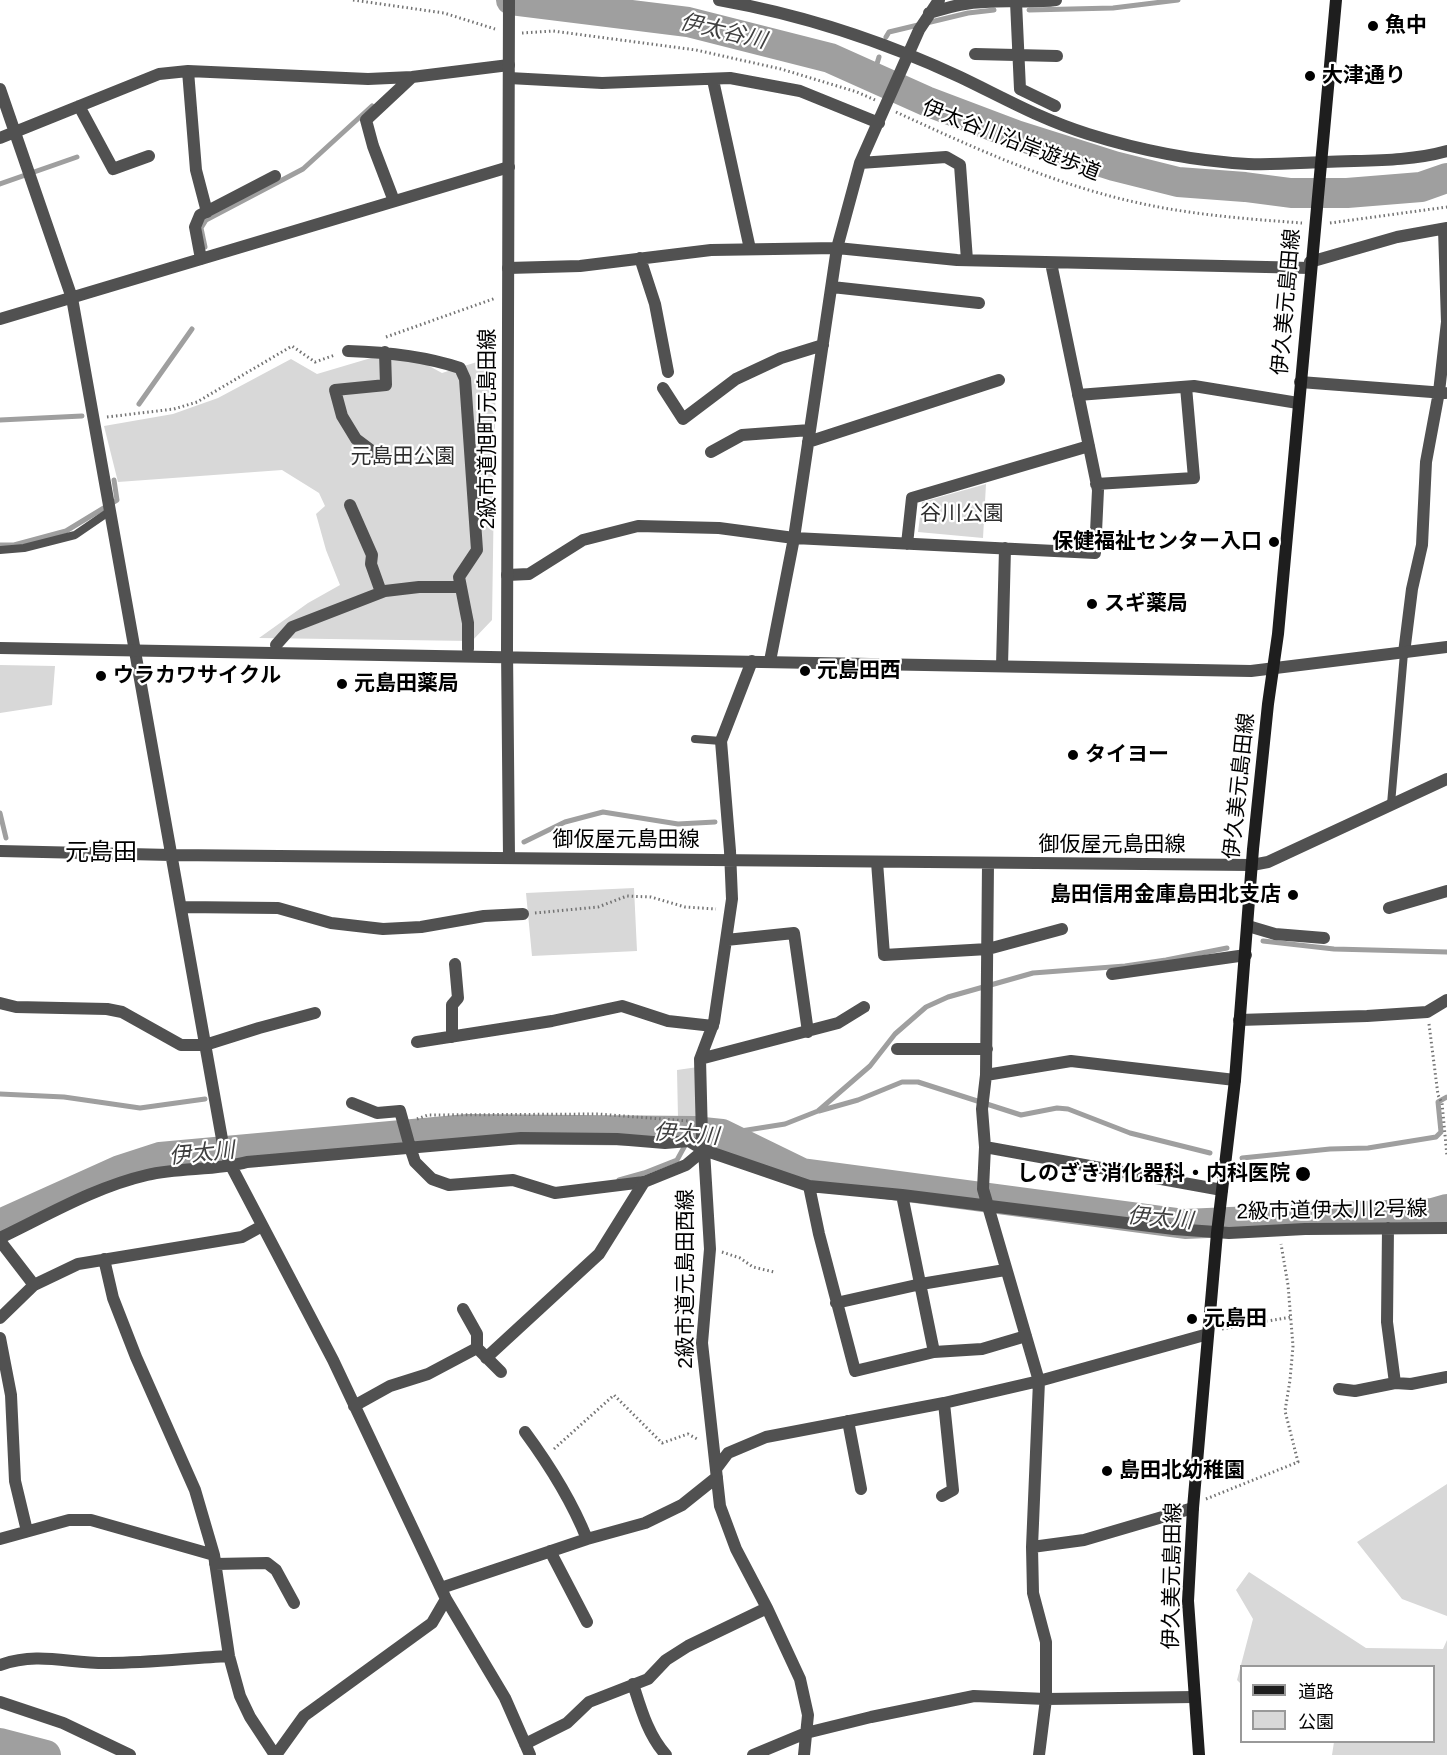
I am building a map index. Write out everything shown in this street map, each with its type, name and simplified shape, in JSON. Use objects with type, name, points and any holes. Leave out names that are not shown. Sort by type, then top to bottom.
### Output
[{"type":"main road","name":"伊久美元島田線","points":[[1199,1755],[1188,1600],[1193,1506],[1218,1225],[1235,1080],[1252,865],[1268,704],[1274,669],[1336,0]]},
{"type":"street","name":"2級市道旭町元島田線","points":[[509,0],[507,575],[509,858]]},
{"type":"street","points":[[718,0],[770,9],[838,28],[907,58],[959,77],[1031,114],[1088,135],[1200,159],[1250,164],[1320,164],[1385,160],[1447,151]]},
{"type":"street","points":[[770,661],[794,538],[837,248],[860,163],[924,22],[939,0]]},
{"type":"street","points":[[924,22],[960,4],[1056,0]]},
{"type":"street","points":[[1016,2],[1020,89],[1055,106]]},
{"type":"street","points":[[975,54],[1057,56]]},
{"type":"street","points":[[0,138],[159,74],[188,71],[368,79],[509,72],[602,83],[730,78],[800,92],[879,123]]},
{"type":"street","points":[[188,71],[196,170],[207,212]]},
{"type":"street","points":[[394,201],[373,146],[366,120],[412,77]]},
{"type":"street","points":[[713,80],[750,249]]},
{"type":"street","points":[[0,89],[72,298],[222,1139],[230,1164],[333,1360],[443,1594],[504,1698],[527,1749],[567,1723],[589,1702],[648,1679],[666,1660],[688,1646],[767,1608]]},
{"type":"street","points":[[79,106],[112,169],[149,156]]},
{"type":"street","points":[[860,163],[946,158],[960,165],[967,260]]},
{"type":"street","points":[[0,319],[509,167]]},
{"type":"street","points":[[201,259],[195,227],[200,215],[275,176]]},
{"type":"street","points":[[508,268],[580,266],[711,250],[837,248],[967,260],[1310,265],[1397,237],[1446,229],[1447,322],[1443,393],[1426,462],[1422,545],[1412,589],[1404,652]]},
{"type":"street","points":[[640,258],[655,304],[668,372]]},
{"type":"street","points":[[507,575],[528,574],[583,540],[638,526],[719,528],[794,538],[1095,553],[1096,484],[1051,263]]},
{"type":"street","points":[[832,287],[979,303]]},
{"type":"street","points":[[663,388],[683,419],[736,379],[781,358],[823,345]]},
{"type":"street","points":[[348,351],[385,352],[434,359],[460,368],[465,379],[477,550],[459,577],[468,623],[468,649]]},
{"type":"street","points":[[380,457],[356,439],[342,416],[335,390],[386,385],[385,352]]},
{"type":"street","points":[[711,452],[742,435],[809,436],[999,380]]},
{"type":"street","points":[[1300,382],[1443,393]]},
{"type":"street","points":[[1078,395],[1194,386],[1298,403]]},
{"type":"street","points":[[1096,484],[1194,478],[1186,387]]},
{"type":"street","points":[[907,544],[912,498],[1089,446]]},
{"type":"street","points":[[350,505],[372,555],[371,564],[381,592]]},
{"type":"street","points":[[1002,666],[1005,548]]},
{"type":"street","points":[[276,645],[292,627],[381,592],[419,587],[460,586]]},
{"type":"street","points":[[0,648],[1251,671],[1447,647]]},
{"type":"street","points":[[721,741],[752,661]]},
{"type":"street","name":"2級市道元島田西線","points":[[721,741],[731,860],[730,909],[713,1026],[700,1059],[710,1248],[702,1343],[720,1506],[736,1549],[800,1679],[808,1715],[804,1755]]},
{"type":"street","name":"御仮屋元島田線","points":[[0,851],[171,855],[1252,865],[1268,862],[1447,779]]},
{"type":"street","points":[[877,862],[884,955],[988,949],[1062,929]]},
{"type":"street","points":[[988,864],[987,1049],[983,1103],[986,1198],[1039,1381],[1032,1547],[1033,1593],[1046,1642],[1046,1699],[1039,1755]]},
{"type":"street","points":[[1389,908],[1447,891]]},
{"type":"street","points":[[181,907],[278,908],[331,923],[383,929],[421,927],[484,916],[523,914]]},
{"type":"street","points":[[1248,926],[1275,934],[1324,938]]},
{"type":"street","points":[[726,940],[794,933],[808,1032]]},
{"type":"street","points":[[1112,975],[1246,955]]},
{"type":"street","points":[[452,1037],[452,1005],[458,998],[454,964]]},
{"type":"street","points":[[1239,1020],[1427,1012],[1447,1000]]},
{"type":"street","points":[[0,1003],[16,1007],[107,1009],[122,1012],[181,1045],[205,1045],[315,1012]]},
{"type":"street","points":[[417,1042],[552,1021],[622,1006],[668,1021],[713,1026]]},
{"type":"street","points":[[700,1059],[838,1023],[864,1007]]},
{"type":"street","points":[[897,1049],[987,1049]]},
{"type":"street","points":[[986,1075],[1071,1061],[1235,1080]]},
{"type":"street","points":[[352,1103],[377,1113],[400,1111],[415,1162],[432,1179],[449,1185],[513,1180],[555,1194],[644,1182],[686,1165],[704,1150]]},
{"type":"street","name":"2級市道伊太川2号線","points":[[0,1239],[99,1190],[147,1175],[247,1162],[521,1138],[617,1139],[665,1143],[689,1141],[704,1150],[809,1186],[986,1198],[1164,1228],[1218,1225],[1279,1230],[1447,1228]]},
{"type":"street","points":[[985,1147],[1222,1190]]},
{"type":"street","points":[[486,1358],[599,1254],[644,1182]]},
{"type":"street","points":[[809,1186],[836,1303],[855,1371],[934,1352],[982,1349],[1026,1336]]},
{"type":"street","points":[[902,1194],[934,1352]]},
{"type":"street","points":[[0,1318],[34,1285],[78,1264],[242,1237],[262,1226]]},
{"type":"street","points":[[1388,1228],[1387,1323],[1395,1383]]},
{"type":"street","points":[[0,1239],[34,1285]]},
{"type":"street","points":[[104,1259],[113,1298],[136,1357],[195,1490],[215,1560],[229,1656],[240,1696],[250,1717],[276,1755],[304,1716],[432,1623],[443,1594],[550,1551],[654,1519],[682,1505],[716,1473],[728,1454],[766,1437],[944,1403],[1039,1381],[1208,1334]]},
{"type":"street","points":[[836,1303],[921,1284],[1005,1270]]},
{"type":"street","points":[[464,1309],[477,1334],[477,1348],[501,1372]]},
{"type":"street","points":[[0,1338],[11,1395],[15,1481],[27,1531]]},
{"type":"street","points":[[354,1406],[390,1386],[428,1374],[477,1348]]},
{"type":"street","points":[[1339,1389],[1355,1391],[1395,1383],[1411,1384],[1447,1377]]},
{"type":"street","points":[[942,1496],[953,1490],[944,1403]]},
{"type":"street","points":[[848,1421],[861,1489]]},
{"type":"street","points":[[525,1432],[573,1505],[587,1539]]},
{"type":"street","points":[[1032,1547],[1084,1540],[1193,1506]]},
{"type":"street","points":[[0,1539],[69,1520],[91,1520],[215,1560],[267,1563],[276,1570],[294,1603]]},
{"type":"street","points":[[550,1551],[587,1623]]},
{"type":"street","points":[[0,1665],[19,1658],[108,1664],[229,1656]]},
{"type":"street","points":[[633,1684],[643,1717],[657,1745],[666,1755]]},
{"type":"street","points":[[753,1755],[806,1733],[974,1696],[1046,1699],[1194,1697]]},
{"type":"street","points":[[0,1702],[63,1723],[130,1755]]},
{"type":"lane","points":[[0,550],[24,548],[75,535],[110,511]]},
{"type":"lane","points":[[1391,804],[1404,652]]},
{"type":"lane","points":[[695,739],[721,741]]},
{"type":"path","points":[[353,0],[444,13],[496,30]]},
{"type":"path","name":"伊太谷川沿岸遊歩道","points":[[522,33],[553,31],[696,50],[781,69],[857,92],[887,104],[948,136],[1056,180],[1139,203],[1214,216],[1314,222],[1447,207]]},
{"type":"path","points":[[382,339],[508,293]]},
{"type":"path","points":[[93,418],[174,409],[196,402],[292,346],[315,362],[348,351]]},
{"type":"path","points":[[523,914],[598,907],[627,896],[651,897],[685,907],[730,909]]},
{"type":"path","points":[[1427,1012],[1438,1095],[1442,1103],[1447,1156]]},
{"type":"path","points":[[404,1123],[428,1115],[586,1114],[702,1126]]},
{"type":"path","points":[[1193,1506],[1298,1462],[1285,1411],[1293,1346],[1288,1285],[1279,1230]]},
{"type":"path","points":[[710,1248],[740,1258],[753,1267],[774,1272]]},
{"type":"path","points":[[1208,1334],[1291,1317]]},
{"type":"path","points":[[544,1458],[614,1395],[662,1443],[688,1434],[714,1448]]},
{"type":"green space","name":"元島田公園","points":[[381,355],[418,360],[442,373],[496,356],[492,620],[472,641],[259,638],[308,603],[340,585],[326,550],[316,514],[325,506],[319,493],[282,470],[118,482],[104,426],[173,414],[218,398],[291,359],[317,374]]},
{"type":"green space","name":"谷川公園","points":[[986,484],[983,538],[918,532],[922,502]]},
{"type":"green space","points":[[0,665],[55,666],[52,705],[0,713]]},
{"type":"green space","points":[[634,888],[637,951],[532,956],[526,893]]},
{"type":"green space","points":[[698,1067],[699,1120],[678,1118],[677,1070]]},
{"type":"green space","points":[[1447,1484],[1447,1616],[1402,1599],[1357,1542]]},
{"type":"green space","points":[[1249,1572],[1366,1648],[1443,1649],[1447,1640],[1447,1755],[1332,1755],[1334,1743],[1435,1743],[1435,1665],[1241,1665],[1253,1619],[1236,1590]]},
{"type":"waterway","name":"伊太谷川","points":[[511,0],[688,22],[830,58],[926,101],[1016,135],[1114,166],[1178,182],[1291,193],[1347,193],[1421,187],[1447,178]]},
{"type":"waterway","points":[[1029,10],[1113,8],[1178,0]]},
{"type":"waterway","points":[[886,37],[889,32],[968,13],[994,10]]},
{"type":"waterway","points":[[873,77],[879,57]]},
{"type":"waterway","points":[[205,247],[201,228],[206,220],[303,169],[372,106]]},
{"type":"waterway","points":[[0,184],[77,157]]},
{"type":"waterway","points":[[139,404],[192,329]]},
{"type":"waterway","points":[[0,420],[82,416]]},
{"type":"waterway","points":[[0,545],[14,545],[66,531],[117,500],[114,480]]},
{"type":"waterway","points":[[524,842],[565,822],[603,812],[678,824],[715,822]]},
{"type":"waterway","points":[[0,813],[6,838]]},
{"type":"waterway","points":[[1263,941],[1334,949],[1447,952]]},
{"type":"waterway","points":[[722,1134],[785,1124],[818,1111],[870,1066],[895,1034],[926,1007],[948,997],[1033,973],[1125,966],[1227,948]]},
{"type":"waterway","points":[[819,1111],[858,1100],[902,1082],[918,1082],[1021,1115],[1057,1108],[1068,1109],[1130,1133],[1210,1153]]},
{"type":"waterway","points":[[0,1094],[64,1097],[140,1108],[205,1099]]},
{"type":"waterway","points":[[1242,1158],[1330,1149],[1368,1148],[1436,1137],[1441,1132],[1438,1102],[1447,1097]]},
{"type":"waterway","name":"伊太川","points":[[0,1224],[120,1170],[160,1157],[468,1129],[693,1131],[722,1134],[802,1173],[1185,1224],[1433,1213],[1447,1209]]},
{"type":"waterway","points":[[619,1180],[677,1160],[693,1131]]},
{"type":"waterway","points":[[0,1743],[46,1755]]},
{"type":"place","name":"魚中","points":[[1373,26]]},
{"type":"place","name":"大津通り","points":[[1310,76]]},
{"type":"place","name":"保健福祉センター入口","points":[[1274,542]]},
{"type":"place","name":"スギ薬局","points":[[1092,604]]},
{"type":"place","name":"元島田西","points":[[805,671]]},
{"type":"place","name":"ウラカワサイクル","points":[[101,676]]},
{"type":"place","name":"元島田薬局","points":[[342,684]]},
{"type":"place","name":"タイヨー","points":[[1073,755]]},
{"type":"place","name":"島田信用金庫島田北支店","points":[[1293,895]]},
{"type":"place","name":"しのざき消化器科・内科医院","points":[[1303,1174]]},
{"type":"place","name":"元島田","points":[[1192,1319]]},
{"type":"place","name":"島田北幼稚園","points":[[1107,1471]]},
{"type":"district","name":"元島田","points":[[101,853]]}]
